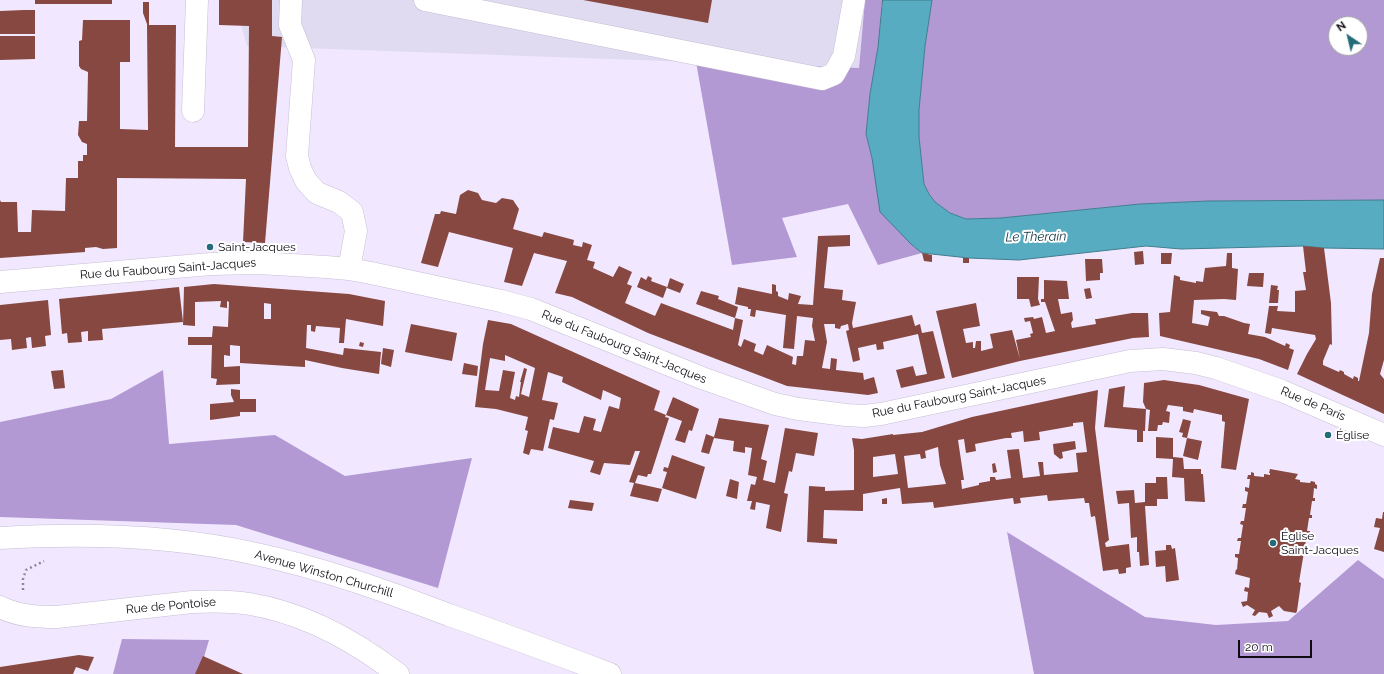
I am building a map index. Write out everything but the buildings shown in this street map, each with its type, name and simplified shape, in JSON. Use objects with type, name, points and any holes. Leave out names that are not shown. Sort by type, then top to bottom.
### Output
[{"type":"street","points":[[193,111],[197,0]]},
{"type":"street","points":[[291,0],[290,25],[304,60],[297,156],[300,168],[306,181],[317,193],[339,202],[352,212],[356,231],[349,270]]},
{"type":"street","points":[[425,0],[822,78],[834,74],[844,56],[854,0]]},
{"type":"street","name":"Rue du Faubourg Saint-Jacques","points":[[0,282],[211,264],[258,263],[326,267],[378,274],[517,305],[547,315],[727,388],[775,404],[824,413],[864,416],[881,414],[1130,361],[1163,359],[1196,363],[1241,376]]},
{"type":"street","name":"Rue de Paris","points":[[1241,376],[1302,399],[1384,435]]},
{"type":"street","name":"Avenue Winston Churchill","points":[[0,538],[54,536],[135,538],[194,543],[255,553],[375,588],[610,674]]},
{"type":"street","name":"Rue de Pontoise","points":[[0,607],[23,615],[57,618],[192,602],[213,601],[250,604],[274,609],[314,624],[350,642],[398,674]]},
{"type":"shaded area","points":[[234,0],[865,0],[859,68],[247,46]]},
{"type":"shaded area","points":[[865,0],[883,0],[866,134],[872,158],[912,245],[922,253],[878,265],[848,204],[782,218],[797,257],[732,265],[696,62],[859,68]]},
{"type":"shaded area","points":[[932,0],[1384,0],[1384,200],[1208,201],[1140,204],[1001,218],[966,219],[950,213],[935,202],[924,184],[919,137],[919,110],[925,46]]},
{"type":"shaded area","points":[[163,370],[169,444],[275,435],[345,476],[472,458],[438,588],[236,525],[0,517],[0,422],[111,399]]},
{"type":"shaded area","points":[[1007,532],[1145,617],[1216,625],[1288,621],[1358,560],[1384,579],[1384,674],[1034,674]]},
{"type":"shaded area","points":[[122,639],[209,640],[199,674],[113,674]]},
{"type":"water","name":"Le Thérain","points":[[883,0],[932,0],[925,46],[919,110],[919,137],[924,184],[935,202],[950,213],[966,219],[1001,218],[1140,204],[1208,201],[1384,200],[1384,249],[1324,248],[1303,246],[1181,249],[1146,246],[1019,260],[969,258],[922,253],[912,245],[880,212],[872,158],[866,134]]},
{"type":"place","name":"Saint-Jacques","points":[[210,247]]},
{"type":"place","name":"Église","points":[[1328,435]]},
{"type":"place","name":"Église Saint-Jacques","points":[[1273,543]]}]
